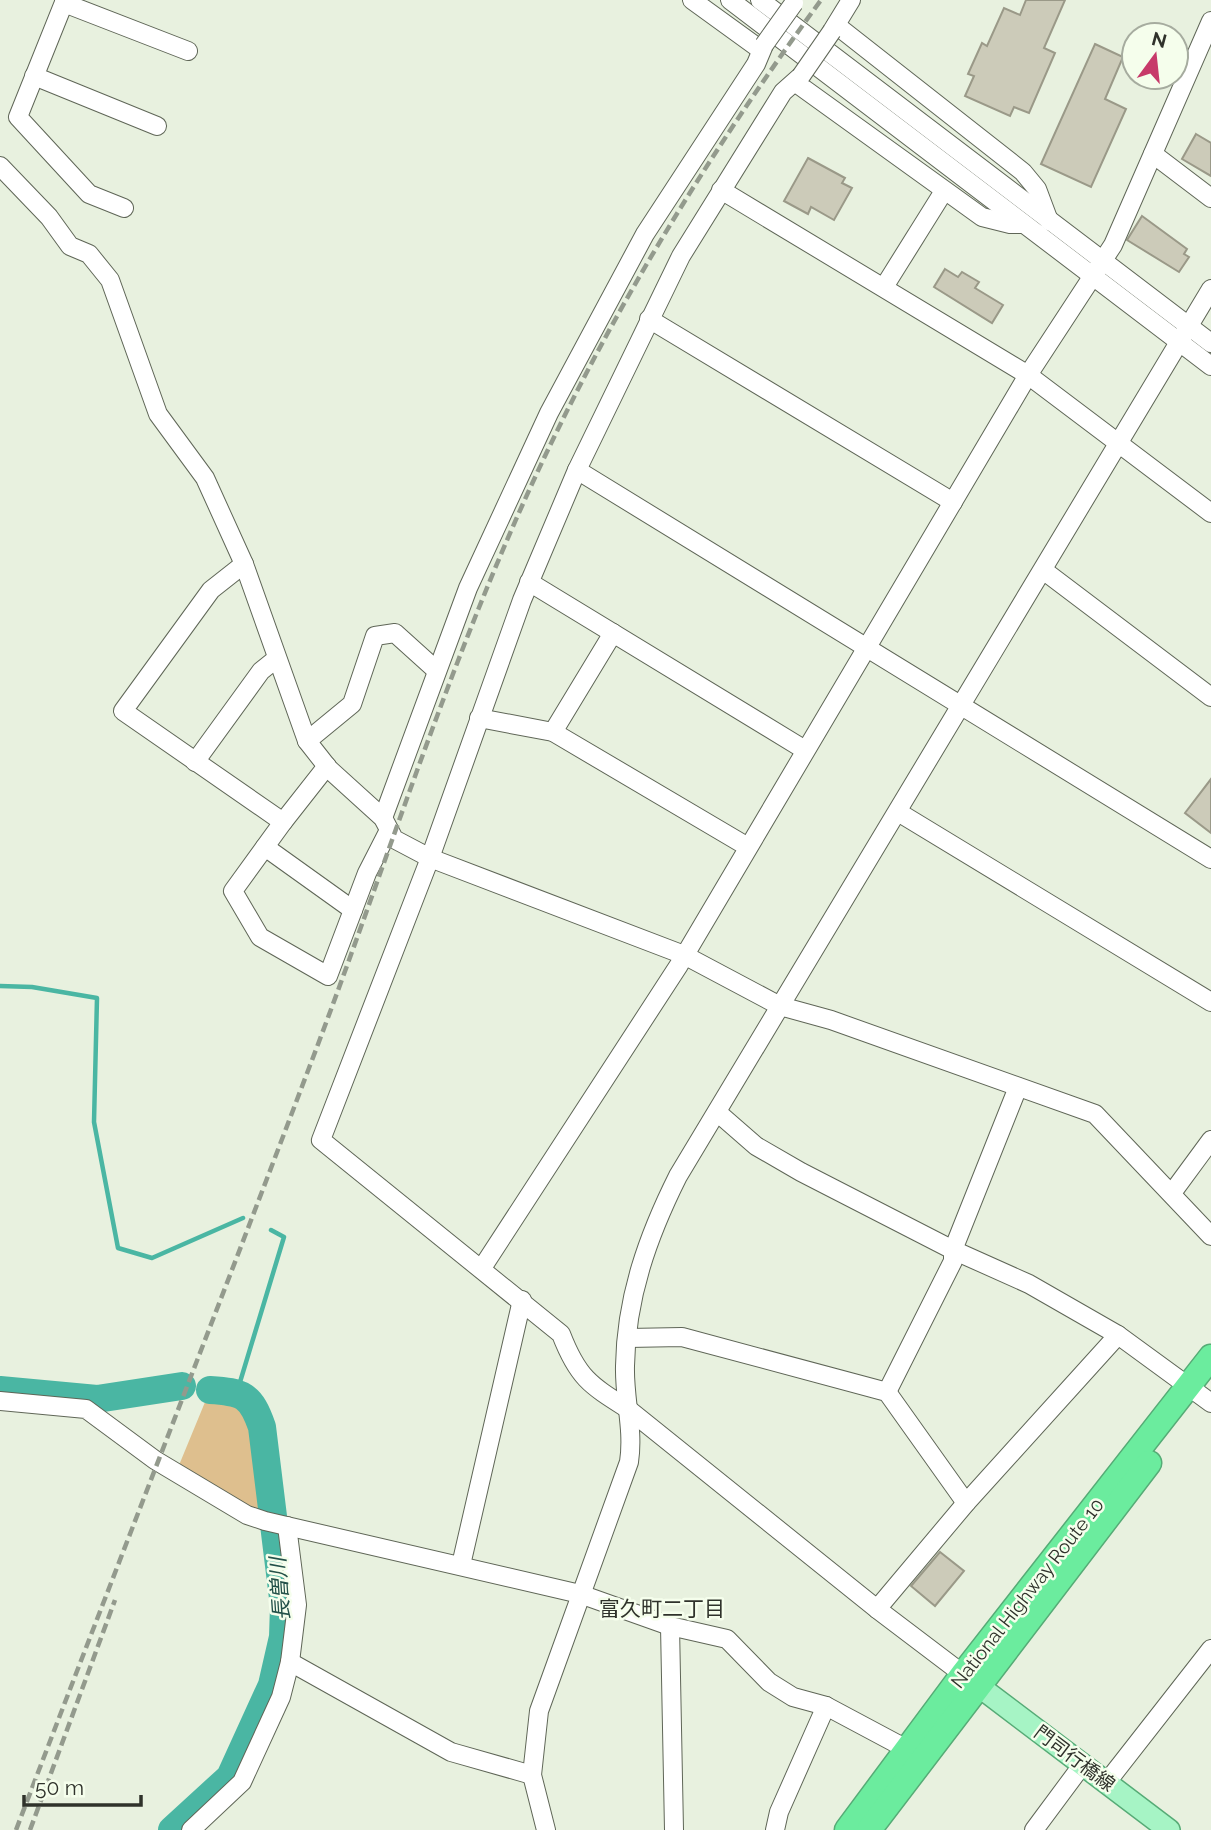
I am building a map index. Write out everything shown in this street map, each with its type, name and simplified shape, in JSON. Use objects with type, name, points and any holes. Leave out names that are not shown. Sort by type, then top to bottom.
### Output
[{"type":"highway","name":"National Highway Route 10","points":[[869,1830],[917,1755],[972,1680],[1203,1391],[1211,1357]]},
{"type":"highway","name":"National Highway Route 10","points":[[847,1830],[917,1755]]},
{"type":"main road","name":"門司行橋線","points":[[972,1680],[1169,1830]]},
{"type":"street","points":[[692,0],[762,48]]},
{"type":"street","points":[[730,0],[1024,224],[1189,326],[1211,343]]},
{"type":"street","points":[[760,0],[1049,221],[1096,267],[1211,366]]},
{"type":"street","points":[[851,0],[799,79],[783,92],[721,190],[649,319],[576,470],[529,582],[430,858],[321,1140],[561,1334],[573,1366],[595,1388],[628,1409],[877,1609],[972,1680]]},
{"type":"street","points":[[124,208],[89,194],[18,117],[64,1],[188,51]]},
{"type":"street","points":[[327,766],[282,822],[233,891],[260,937],[328,976],[386,824],[436,670],[506,502],[591,331],[645,234],[756,64],[762,48],[795,1]]},
{"type":"street","points":[[482,1268],[684,955],[1028,375],[1096,267],[1113,245],[1211,21]]},
{"type":"street","points":[[834,28],[1023,172],[1037,189],[1049,221]]},
{"type":"street","points":[[34,76],[157,126]]},
{"type":"street","points":[[799,79],[944,191],[982,217],[1010,224],[1024,224]]},
{"type":"street","points":[[1153,154],[1211,198]]},
{"type":"street","points":[[0,166],[49,218],[69,246],[89,254],[110,280],[158,414],[205,478],[244,564],[307,741],[327,766],[386,824],[394,839],[430,858],[684,955],[780,1006],[831,1020],[1095,1114],[1211,1236]]},
{"type":"street","points":[[721,190],[1028,375],[1211,513]]},
{"type":"street","points":[[884,288],[944,191]]},
{"type":"street","points":[[546,1830],[532,1775],[540,1711],[629,1462],[633,1439],[625,1367],[639,1270],[652,1228],[780,1006],[1211,289]]},
{"type":"street","points":[[649,319],[953,502]]},
{"type":"street","points":[[576,470],[1211,859]]},
{"type":"street","points":[[244,564],[211,590],[123,712],[282,822]]},
{"type":"street","points":[[1043,570],[1211,697]]},
{"type":"street","points":[[529,582],[805,750]]},
{"type":"street","points":[[307,741],[352,704],[375,636],[395,633],[436,670]]},
{"type":"street","points":[[553,732],[613,633]]},
{"type":"street","points":[[195,762],[261,671],[276,659]]},
{"type":"street","points":[[480,718],[553,732],[748,847]]},
{"type":"street","points":[[898,812],[1211,1002]]},
{"type":"street","points":[[265,847],[353,910]]},
{"type":"street","points":[[887,1392],[953,1261],[953,1250],[1018,1087]]},
{"type":"street","points":[[717,1112],[756,1146],[953,1250],[1029,1284],[1118,1335],[1203,1391]]},
{"type":"street","points":[[1172,1193],[1211,1140]]},
{"type":"street","points":[[461,1565],[522,1300]]},
{"type":"street","points":[[877,1609],[966,1503],[1118,1335]]},
{"type":"street","points":[[628,1338],[682,1337],[887,1392],[966,1503]]},
{"type":"street","points":[[0,1401],[86,1409],[155,1460],[177,1470],[247,1514],[278,1524],[580,1594],[670,1626],[727,1639],[769,1682],[793,1697],[827,1706],[917,1755]]},
{"type":"street","points":[[191,1830],[242,1782],[281,1697],[290,1662],[297,1605],[278,1524]]},
{"type":"street","points":[[670,1626],[674,1830]]},
{"type":"street","points":[[1107,1782],[1211,1649]]},
{"type":"street","points":[[290,1662],[451,1752],[532,1775]]},
{"type":"street","points":[[775,1830],[779,1812],[827,1706]]},
{"type":"street","points":[[1034,1830],[1083,1764]]},
{"type":"shaded area","points":[[210,1390],[237,1392],[248,1400],[256,1413],[267,1450],[276,1524],[177,1470]]},
{"type":"building","points":[[1026,0],[1065,0],[1044,48],[1055,53],[1029,113],[1014,107],[1010,116],[965,96],[974,76],[968,74],[982,43],[987,46],[1004,8],[1020,15]]},
{"type":"building","points":[[1095,44],[1120,56],[1120,64],[1105,99],[1126,109],[1091,187],[1041,164]]},
{"type":"building","points":[[1196,134],[1211,143],[1211,176],[1182,159]]},
{"type":"building","points":[[808,158],[845,178],[842,183],[852,188],[834,220],[811,207],[808,214],[784,201]]},
{"type":"building","points":[[1142,216],[1187,249],[1184,254],[1189,257],[1179,272],[1127,240]]},
{"type":"building","points":[[945,269],[958,277],[962,272],[979,282],[975,288],[1003,305],[992,323],[934,287]]},
{"type":"building","points":[[1211,779],[1211,833],[1185,813]]},
{"type":"building","points":[[940,1552],[964,1571],[935,1606],[911,1586]]},
{"type":"waterway","points":[[0,986],[32,987],[97,998],[94,1122],[118,1248],[152,1258],[243,1218]]},
{"type":"waterway","points":[[237,1392],[284,1237],[271,1230]]},
{"type":"waterway","name":"長曽川","points":[[0,1390],[97,1399],[182,1386]]},
{"type":"waterway","name":"長曽川","points":[[172,1830],[230,1777],[272,1685],[283,1637],[284,1606],[262,1427],[254,1408],[244,1397],[210,1390]]},
{"type":"railway","points":[[16,1830],[309,1068],[479,606],[511,531],[575,396],[638,279],[707,165],[821,0]]},
{"type":"railway","points":[[30,1830],[115,1600]]},
{"type":"district","name":"富久町二丁目","points":[[662,1609]]}]
